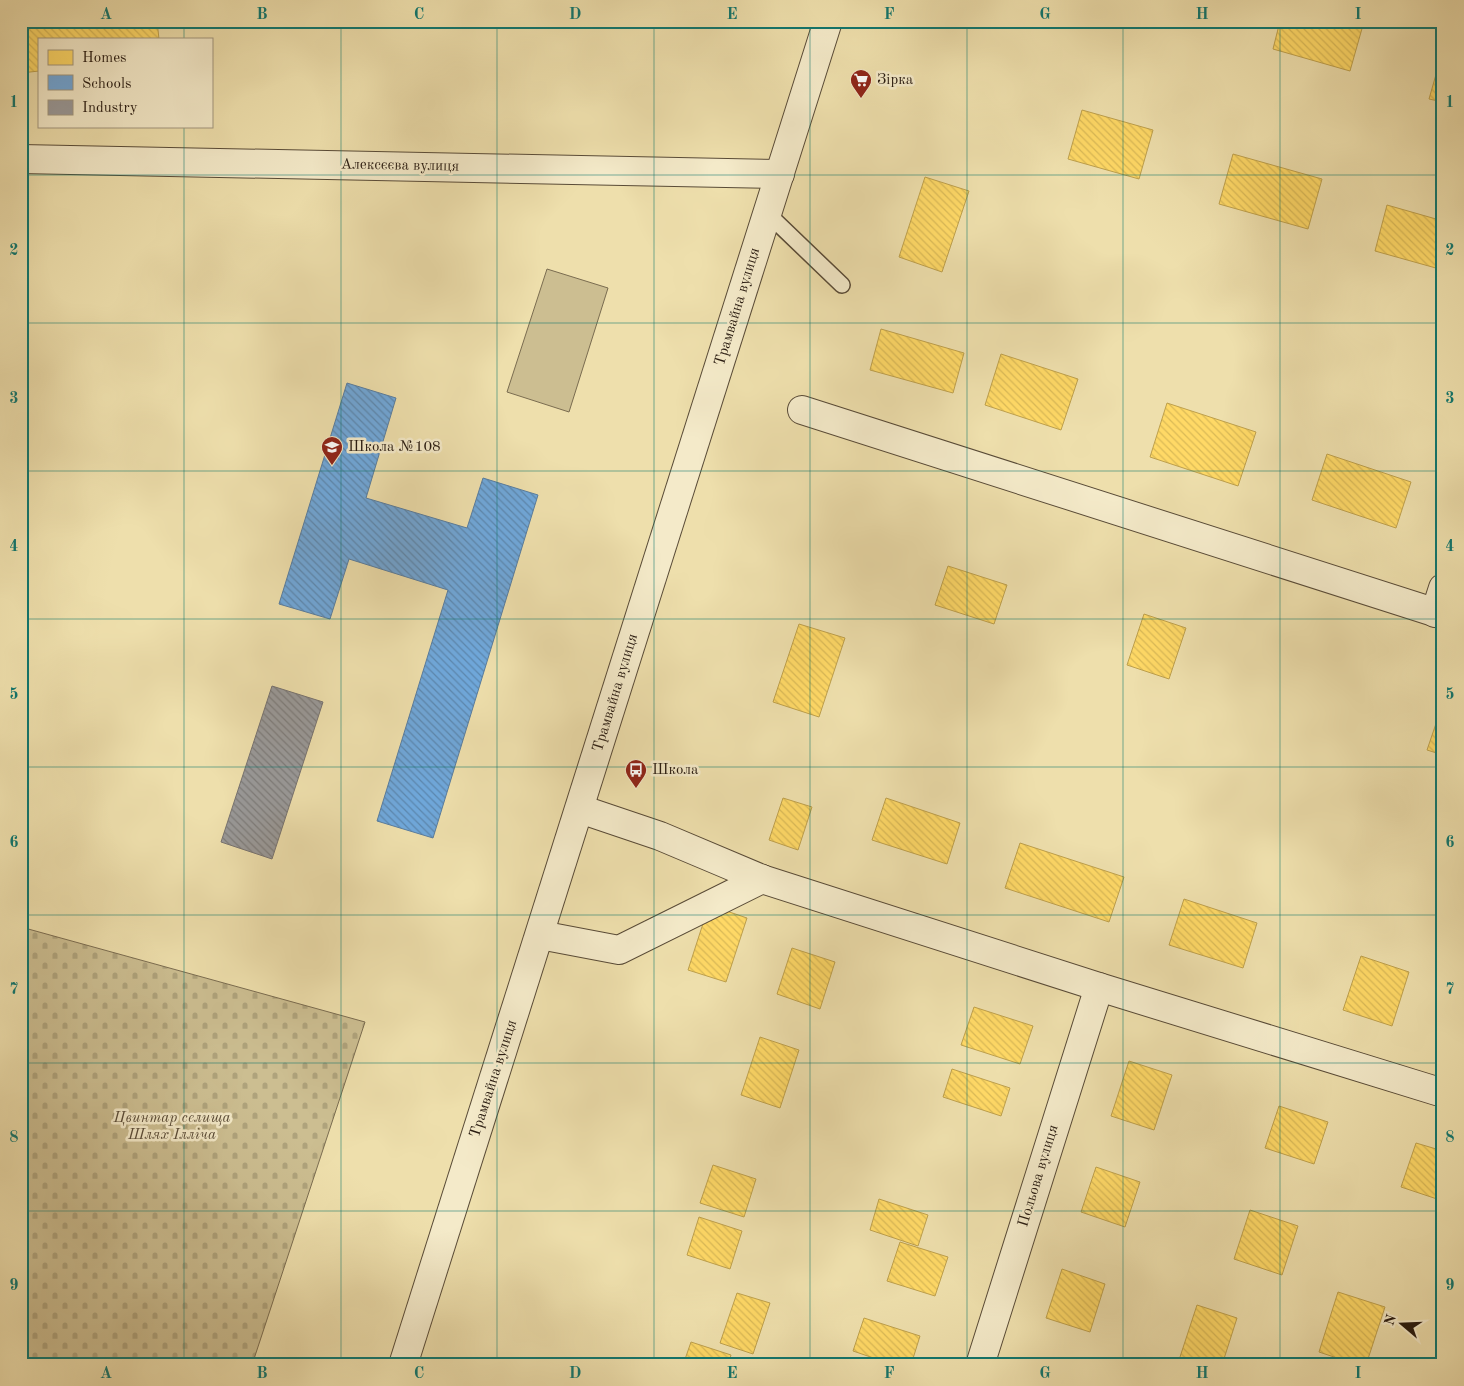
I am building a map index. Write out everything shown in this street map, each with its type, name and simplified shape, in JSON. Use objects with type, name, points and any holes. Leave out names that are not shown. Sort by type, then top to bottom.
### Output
[{"type":"street","name":"Трамвайна вулиця","points":[[404,1365],[828,21]]},
{"type":"street","name":"Алексєєва вулиця","points":[[21,159],[780,174]]},
{"type":"street","points":[[802,410],[1440,605]]},
{"type":"street","points":[[580,809],[660,836],[762,879],[1098,987],[1443,1092]]},
{"type":"street","points":[[540,935],[618,950],[762,879]]},
{"type":"street","name":"Польова вулиця","points":[[980,1365],[1098,987]]},
{"type":"lane","points":[[767,213],[842,284]]},
{"type":"green space","points":[[547,269],[608,288],[569,412],[507,392]]},
{"type":"green space","name":"Цвинтар селища Шлях Ілліча","points":[[21,927],[365,1022],[252,1365],[21,1365]]},
{"type":"building: Homes","points":[[157,21],[159,38],[38,38],[38,71],[21,73],[21,22]]},
{"type":"building: Homes","points":[[1158,21],[1183,21],[1181,28]]},
{"type":"building: Homes","points":[[1280,21],[1349,21],[1363,25],[1350,71],[1273,49]]},
{"type":"building: Homes","points":[[1443,50],[1443,102],[1429,99]]},
{"type":"building: Homes","points":[[1082,110],[1153,130],[1139,179],[1068,159]]},
{"type":"building: Homes","points":[[1233,154],[1322,179],[1308,229],[1219,204]]},
{"type":"building: Homes","points":[[925,177],[969,191],[942,272],[899,257]]},
{"type":"building: Homes","points":[[1387,205],[1443,221],[1443,270],[1375,251]]},
{"type":"building: Homes","points":[[881,329],[964,353],[953,393],[870,370]]},
{"type":"building: Homes","points":[[1001,354],[1078,379],[1061,430],[985,405]]},
{"type":"building: Homes","points":[[1167,403],[1256,432],[1238,486],[1150,457]]},
{"type":"building: Homes","points":[[1327,454],[1411,482],[1396,528],[1312,500]]},
{"type":"building: Homes","points":[[948,566],[1007,585],[994,624],[935,605]]},
{"type":"building: Homes","points":[[1144,614],[1186,628],[1169,679],[1127,665]]},
{"type":"building: Homes","points":[[799,624],[845,638],[819,717],[773,702]]},
{"type":"building: Homes","points":[[1443,703],[1443,755],[1427,750]]},
{"type":"building: Homes","points":[[783,798],[812,807],[798,850],[769,840]]},
{"type":"building: Homes","points":[[886,798],[960,823],[947,864],[872,840]]},
{"type":"building: Homes","points":[[1020,843],[1124,877],[1109,922],[1005,888]]},
{"type":"building: Homes","points":[[1184,899],[1257,923],[1243,968],[1169,945]]},
{"type":"building: Homes","points":[[709,905],[747,918],[726,982],[688,970]]},
{"type":"building: Homes","points":[[792,948],[835,962],[820,1009],[777,994]]},
{"type":"building: Homes","points":[[1361,956],[1409,972],[1392,1026],[1343,1010]]},
{"type":"building: Homes","points":[[974,1007],[1033,1026],[1020,1064],[961,1045]]},
{"type":"building: Homes","points":[[760,1037],[799,1050],[780,1108],[741,1095]]},
{"type":"building: Homes","points":[[1129,1061],[1172,1075],[1154,1130],[1111,1116]]},
{"type":"building: Homes","points":[[952,1069],[1010,1088],[1001,1116],[943,1097]]},
{"type":"building: Homes","points":[[1279,1106],[1328,1122],[1314,1164],[1265,1148]]},
{"type":"building: Homes","points":[[1416,1143],[1443,1151],[1443,1201],[1401,1187]]},
{"type":"building: Homes","points":[[713,1165],[756,1179],[744,1217],[700,1203]]},
{"type":"building: Homes","points":[[1096,1167],[1140,1182],[1125,1227],[1081,1212]]},
{"type":"building: Homes","points":[[879,1199],[928,1215],[918,1246],[870,1230]]},
{"type":"building: Homes","points":[[1250,1210],[1298,1226],[1282,1275],[1234,1259]]},
{"type":"building: Homes","points":[[699,1217],[742,1231],[730,1269],[687,1255]]},
{"type":"building: Homes","points":[[900,1242],[948,1257],[935,1296],[887,1281]]},
{"type":"building: Homes","points":[[1062,1269],[1105,1284],[1090,1332],[1046,1318]]},
{"type":"building: Homes","points":[[1338,1292],[1385,1307],[1366,1365],[1358,1365],[1319,1352]]},
{"type":"building: Homes","points":[[737,1293],[770,1303],[753,1354],[720,1343]]},
{"type":"building: Homes","points":[[1197,1305],[1237,1318],[1222,1365],[1194,1365],[1179,1360]]},
{"type":"building: Homes","points":[[864,1318],[920,1336],[911,1365],[894,1365],[853,1351]]},
{"type":"building: Homes","points":[[691,1342],[731,1355],[728,1365],[683,1365]]},
{"type":"building: Schools","points":[[347,383],[396,398],[366,498],[467,528],[483,478],[538,495],[433,838],[377,821],[448,590],[349,559],[330,619],[279,604]]},
{"type":"building: Industry","points":[[272,686],[323,702],[272,859],[221,842]]},
{"type":"place","name":"Зірка","points":[[861,99]]},
{"type":"place","name":"Школа №108","points":[[332,466]]},
{"type":"place","name":"Школа","points":[[636,789]]}]
